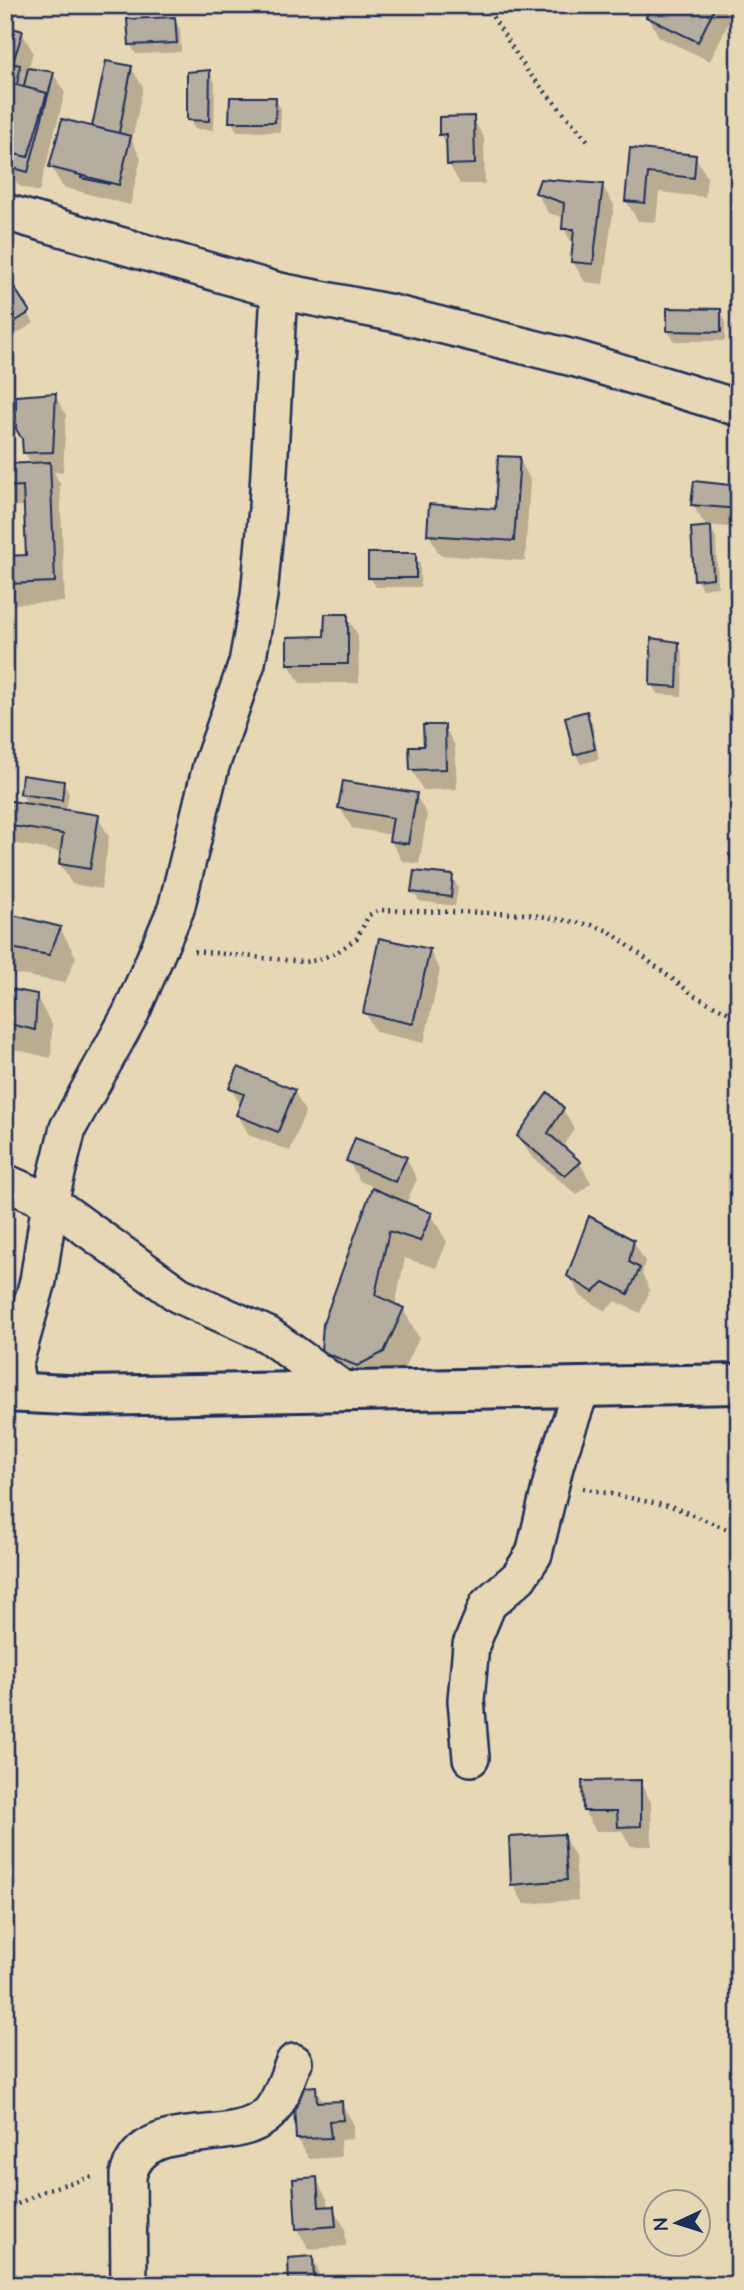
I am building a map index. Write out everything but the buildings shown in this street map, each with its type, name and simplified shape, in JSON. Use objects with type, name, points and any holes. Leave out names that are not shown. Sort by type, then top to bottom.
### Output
[{"type":"street","points":[[5,212],[279,291],[392,313],[577,359],[739,408]]},
{"type":"street","points":[[279,291],[267,508],[259,596],[247,663],[211,766],[191,854],[162,947],[110,1054],[68,1128],[50,1202],[38,1281],[14,1366],[12,1392],[88,1396],[739,1384]]},
{"type":"street","points":[[5,1182],[50,1202],[179,1295],[268,1335],[344,1390]]},
{"type":"street","points":[[471,1758],[466,1700],[471,1645],[488,1604],[514,1582],[531,1561],[551,1482],[582,1387]]},
{"type":"street","points":[[129,2285],[128,2175],[134,2159],[154,2143],[229,2130],[268,2115],[293,2063]]},
{"type":"path","points":[[485,5],[527,72],[589,142]]},
{"type":"path","points":[[162,947],[304,962],[336,953],[357,938],[369,915],[379,910],[528,914],[559,918],[609,932],[695,996],[739,1018]]},
{"type":"path","points":[[551,1482],[673,1507],[739,1534]]},
{"type":"path","points":[[5,2210],[61,2185],[94,2176],[128,2175]]}]
